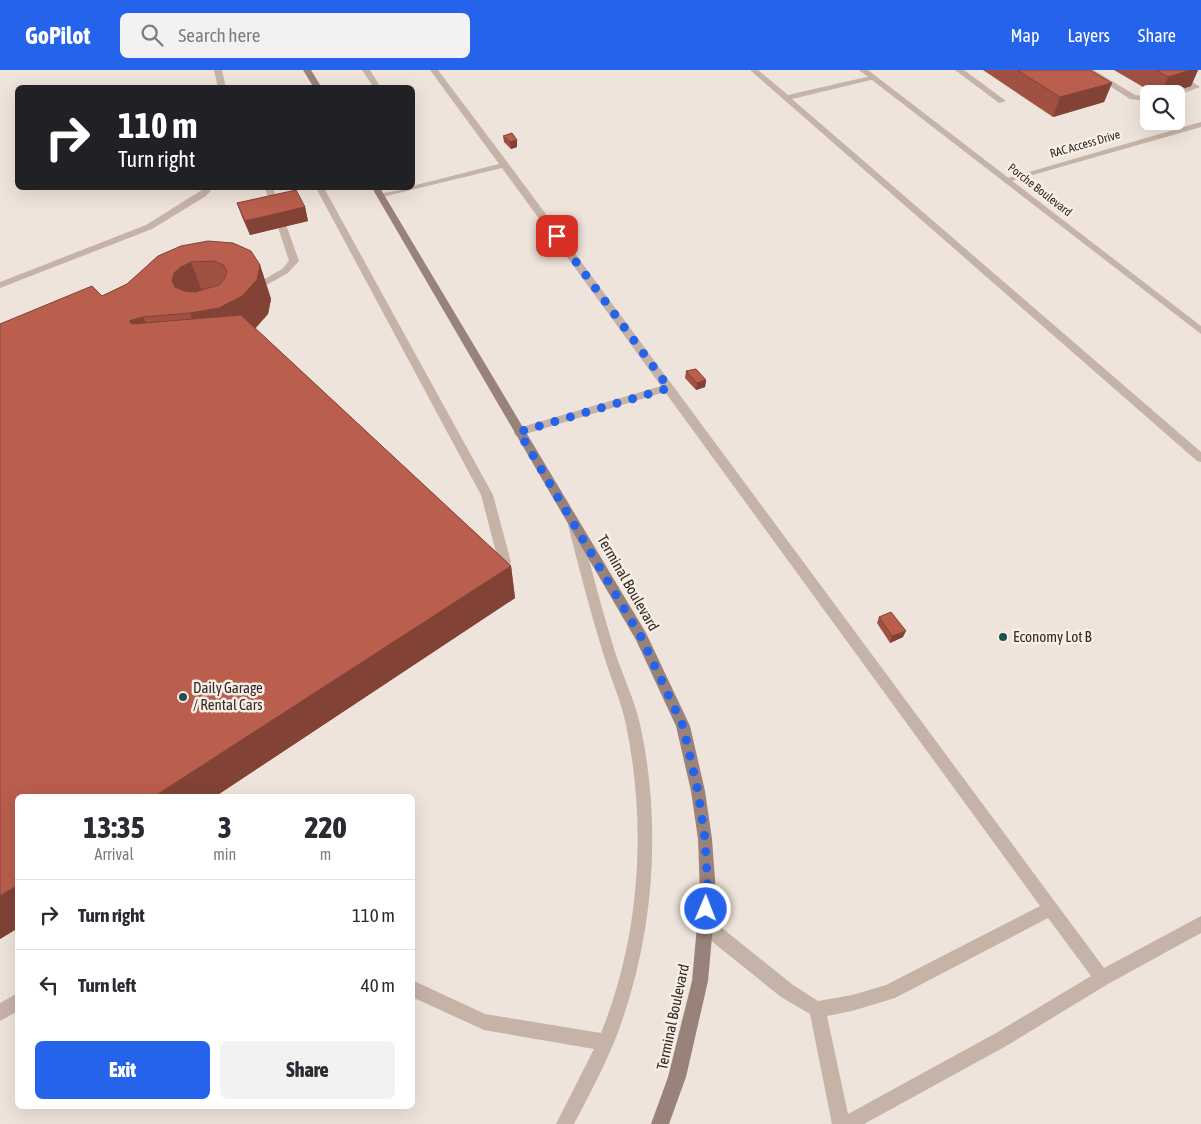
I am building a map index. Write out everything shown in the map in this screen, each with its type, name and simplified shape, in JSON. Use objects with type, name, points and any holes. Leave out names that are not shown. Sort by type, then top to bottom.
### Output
[{"type":"main road","points":[[308,70],[316,85]]},
{"type":"main road","name":"Terminal Boulevard","points":[[378,192],[641,637],[683,726],[698,791],[705,839],[708,893],[700,981],[677,1077],[660,1124]]},
{"type":"street","points":[[218,70],[221,85]]},
{"type":"street","points":[[366,70],[376,85]]},
{"type":"street","points":[[434,70],[1102,978]]},
{"type":"street","points":[[754,70],[1201,458]]},
{"type":"street","name":"Porche Boulevard","points":[[863,70],[1201,331]]},
{"type":"street","points":[[959,70],[1002,101]]},
{"type":"street","points":[[1089,70],[1133,97],[1140,98]]},
{"type":"street","points":[[1170,70],[1196,87],[1185,90]]},
{"type":"street","points":[[786,98],[872,77]]},
{"type":"street","name":"RAC Access Drive","points":[[1005,180],[1201,124]]},
{"type":"street","points":[[415,184],[505,166]]},
{"type":"street","points":[[0,285],[149,227],[203,194],[206,190]]},
{"type":"street","points":[[261,285],[285,271],[294,261],[270,190]]},
{"type":"street","points":[[321,190],[487,495],[504,562],[488,573]]},
{"type":"street","points":[[519,432],[669,388]]},
{"type":"street","points":[[565,1124],[615,1019],[630,970],[639,917],[644,857],[644,809],[638,753],[632,721],[614,670],[573,522]]},
{"type":"street","points":[[706,926],[786,991],[817,1009],[852,1003],[890,992],[1052,908]]},
{"type":"street","points":[[846,1124],[1002,1039],[1102,978],[1201,924]]},
{"type":"street","points":[[415,989],[484,1022],[604,1042]]},
{"type":"street","points":[[0,1013],[15,1003]]},
{"type":"street","points":[[817,1009],[841,1124]]},
{"type":"building","points":[[1017,70],[1090,70],[1112,83],[1060,97]]},
{"type":"building","points":[[1156,70],[1191,70],[1168,77]]},
{"type":"building","points":[[512,133],[517,140],[510,142],[503,136]]},
{"type":"building","points":[[296,190],[305,207],[245,221],[237,203]]},
{"type":"building","name":"Daily Garage / Rental Cars","points":[[208,241],[233,243],[251,251],[260,265],[257,280],[242,296],[219,308],[190,313],[143,317],[129,321],[132,324],[241,315],[511,566],[158,794],[15,794],[15,887],[0,896],[0,324],[92,286],[102,296],[127,284],[158,256],[181,246]],"holes":[[[214,261],[223,265],[227,271],[225,278],[219,285],[195,292],[184,291],[175,287],[172,281],[174,273],[191,262]]]},
{"type":"building","points":[[696,369],[706,380],[697,383],[686,371]]},
{"type":"building","points":[[891,612],[906,631],[892,636],[879,617]]},
{"type":"place","name":"Economy Lot B","points":[[1003,637]]},
{"type":"place","name":"Daily Garage / Rental Cars","points":[[183,697]]},
{"type":"route","points":[[557,236],[669,388],[519,432],[641,637],[683,726],[698,791],[705,839],[708,893],[706,909]]}]
